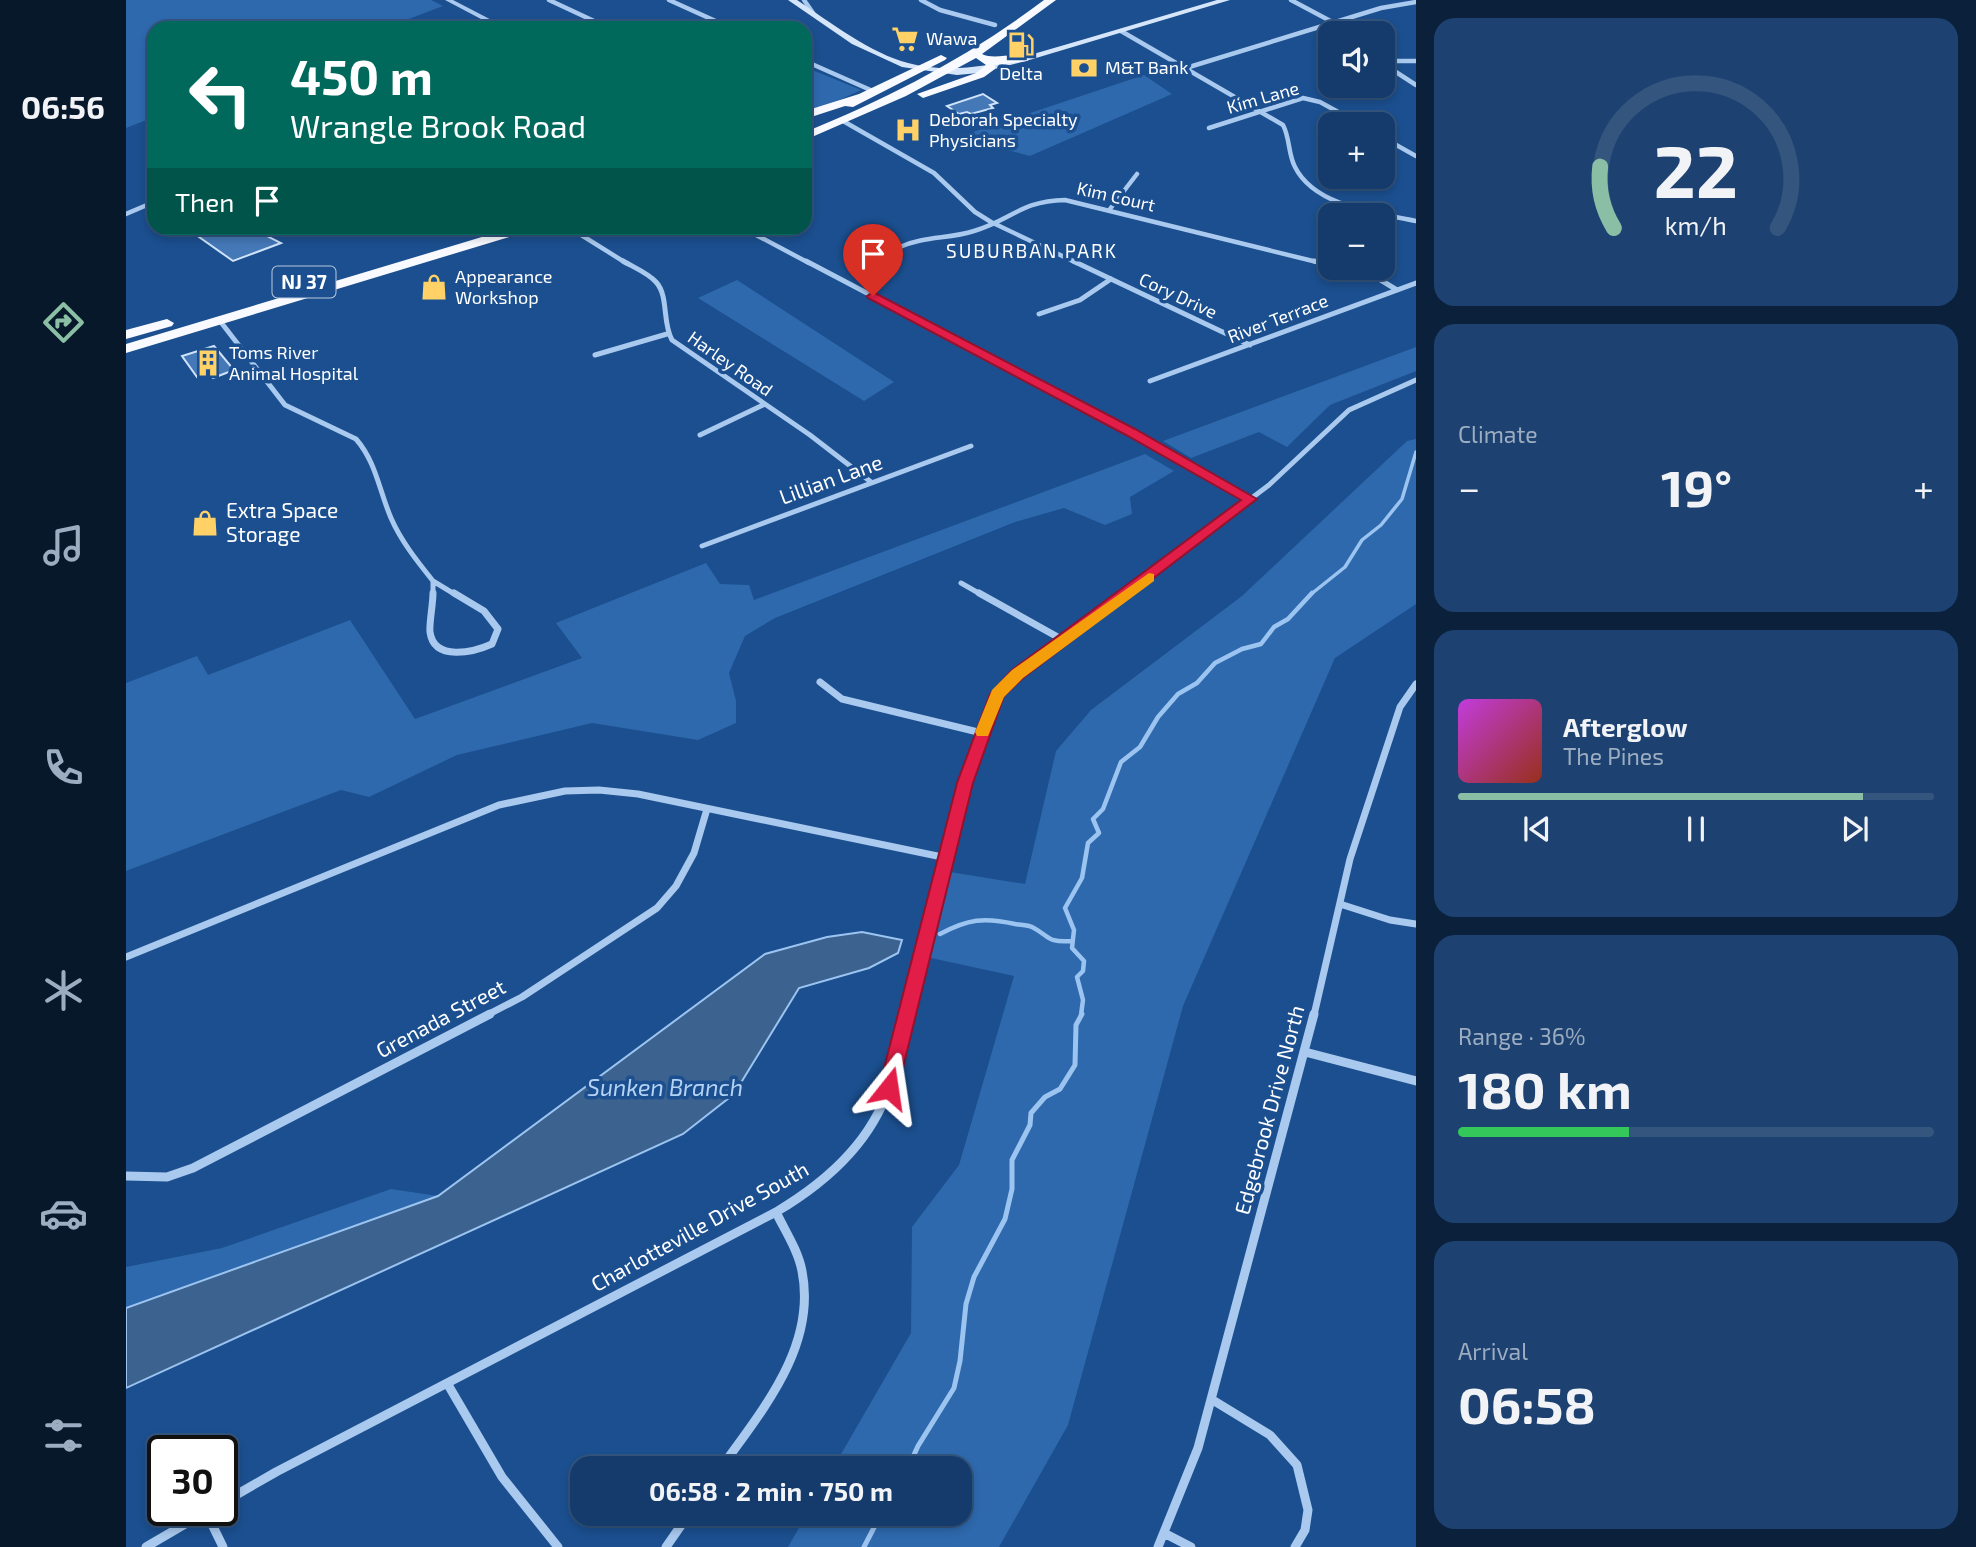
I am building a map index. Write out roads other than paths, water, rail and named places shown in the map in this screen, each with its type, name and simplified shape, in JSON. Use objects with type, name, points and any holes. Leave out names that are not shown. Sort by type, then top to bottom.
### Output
[{"type":"highway","points":[[812,133],[878,106],[944,72],[990,44],[1051,0]]},
{"type":"highway","points":[[812,119],[922,69],[1000,22]]},
{"type":"highway","points":[[990,44],[981,56],[982,61],[998,63],[1023,60]]},
{"type":"highway","points":[[878,106],[980,75],[991,68]]},
{"type":"highway","points":[[812,113],[873,93]]},
{"type":"highway","name":"NJ 37","points":[[126,335],[459,235]]},
{"type":"highway","name":"NJ 37","points":[[126,349],[501,235]]},
{"type":"main road","points":[[792,0],[855,42],[905,65],[944,72],[991,68],[1023,60],[1226,0]]},
{"type":"street","points":[[447,0],[487,21]]},
{"type":"street","points":[[550,0],[594,21]]},
{"type":"street","points":[[669,0],[716,21]]},
{"type":"street","points":[[804,0],[813,13]]},
{"type":"street","points":[[921,0],[940,10],[1000,22]]},
{"type":"street","points":[[1292,0],[1331,21]]},
{"type":"street","points":[[1341,21],[1381,8],[1416,2]]},
{"type":"street","points":[[1186,68],[1318,28]]},
{"type":"street","points":[[1121,31],[1283,125],[1288,133],[1295,167],[1317,189],[1362,208],[1416,222]]},
{"type":"street","points":[[1395,62],[1416,61]]},
{"type":"street","points":[[812,64],[873,93]]},
{"type":"street","points":[[1395,71],[1416,85]]},
{"type":"street","name":"Kim Lane","points":[[1209,128],[1309,98],[1336,112]]},
{"type":"street","name":"Cory Drive","points":[[843,121],[934,173],[975,212],[991,222],[1250,345]]},
{"type":"street","points":[[1395,144],[1416,156]]},
{"type":"street","points":[[1110,209],[1137,174]]},
{"type":"street","name":"Kim Court","points":[[900,247],[928,235],[970,232],[1022,205],[1042,200],[1072,201],[1318,262]]},
{"type":"street","points":[[126,214],[147,205]]},
{"type":"street","name":"Harley Road","points":[[581,235],[656,282],[663,296],[667,334],[695,358],[810,435],[871,482]]},
{"type":"street","points":[[756,235],[1130,432],[1250,499]]},
{"type":"street","points":[[1040,314],[1080,300],[1111,279]]},
{"type":"street","points":[[1381,280],[1397,290]]},
{"type":"street","name":"River Terrace","points":[[1150,381],[1416,283]]},
{"type":"street","points":[[220,321],[285,405],[356,439],[363,446],[380,480],[390,516],[408,550],[433,581],[484,611],[498,629],[492,644],[479,651],[466,653],[449,651],[435,644],[430,632],[433,581]]},
{"type":"street","points":[[595,355],[667,334]]},
{"type":"street","name":"Charlotteville Drive South","points":[[238,1494],[776,1212],[807,1194],[839,1168],[860,1144],[879,1115],[889,1088],[965,783],[998,694],[1017,674],[1250,499],[1349,410],[1416,380]]},
{"type":"street","points":[[700,435],[763,405]]},
{"type":"street","name":"Lillian Lane","points":[[702,546],[971,446]]},
{"type":"street","points":[[961,583],[1063,640]]},
{"type":"street","points":[[820,682],[842,699],[982,733]]},
{"type":"street","name":"Edgebrook Drive North","points":[[1158,1547],[1186,1483],[1211,1399],[1305,1052],[1350,859],[1400,706],[1416,684]]},
{"type":"street","points":[[126,957],[499,805],[565,791],[600,790],[947,858]]},
{"type":"street","name":"Grenada Street","points":[[126,1176],[167,1177],[193,1168],[522,997],[657,908],[676,886],[694,853],[707,809]]},
{"type":"street","points":[[1340,904],[1390,920],[1416,924]]},
{"type":"street","points":[[1305,1052],[1416,1082]]},
{"type":"street","points":[[729,1456],[783,1377],[796,1351],[806,1308],[802,1272],[776,1212]]},
{"type":"street","points":[[447,1383],[502,1477],[558,1547]]},
{"type":"street","points":[[1211,1399],[1268,1434],[1298,1467],[1309,1508],[1303,1539],[1295,1547]]},
{"type":"street","points":[[146,1547],[182,1526]]},
{"type":"street","points":[[214,1526],[223,1547]]},
{"type":"street","points":[[666,1547],[681,1526]]},
{"type":"street","points":[[1164,1533],[1191,1547]]},
{"type":"water","name":"Sunken Branch","points":[[862,932],[902,940],[898,953],[869,968],[799,988],[734,1094],[683,1134],[126,1388],[126,1308],[438,1196],[765,954],[827,937]]},
{"type":"waterway","points":[[1311,595],[1345,567],[1362,540],[1381,525],[1402,499],[1416,452]]},
{"type":"waterway","points":[[1081,1015],[1083,1000],[1077,977],[1083,971],[1084,961],[1072,948],[1074,930],[1065,908],[1082,878],[1088,843],[1099,833],[1093,819],[1103,809],[1121,762],[1140,747],[1158,717],[1178,694],[1197,683],[1215,663],[1242,649],[1261,644],[1274,627],[1288,619],[1311,595]]},
{"type":"waterway","name":"Sunken Branch","points":[[940,934],[968,922],[994,920],[1030,926],[1053,940],[1072,941]]},
{"type":"waterway","points":[[913,1456],[954,1388],[960,1361],[966,1304],[974,1277],[1005,1219],[1012,1189],[1012,1160],[1030,1125],[1031,1113],[1045,1097],[1060,1089],[1075,1065],[1076,1025],[1082,1014]]},
{"type":"waterway","points":[[864,1547],[875,1526]]},
{"type":"place","name":"Wawa","points":[[905,39]]},
{"type":"place","name":"Delta","points":[[1021,45]]},
{"type":"place","name":"M&T Bank","points":[[1084,68]]},
{"type":"place","name":"Deborah Specialty Physicians","points":[[908,130]]},
{"type":"place","name":"Appearance Workshop","points":[[434,287]]},
{"type":"place","name":"Toms River Animal Hospital","points":[[208,363]]},
{"type":"place","name":"Extra Space Storage","points":[[205,523]]},
{"type":"district","name":"SUBURBAN PARK","points":[[1032,251]]}]
